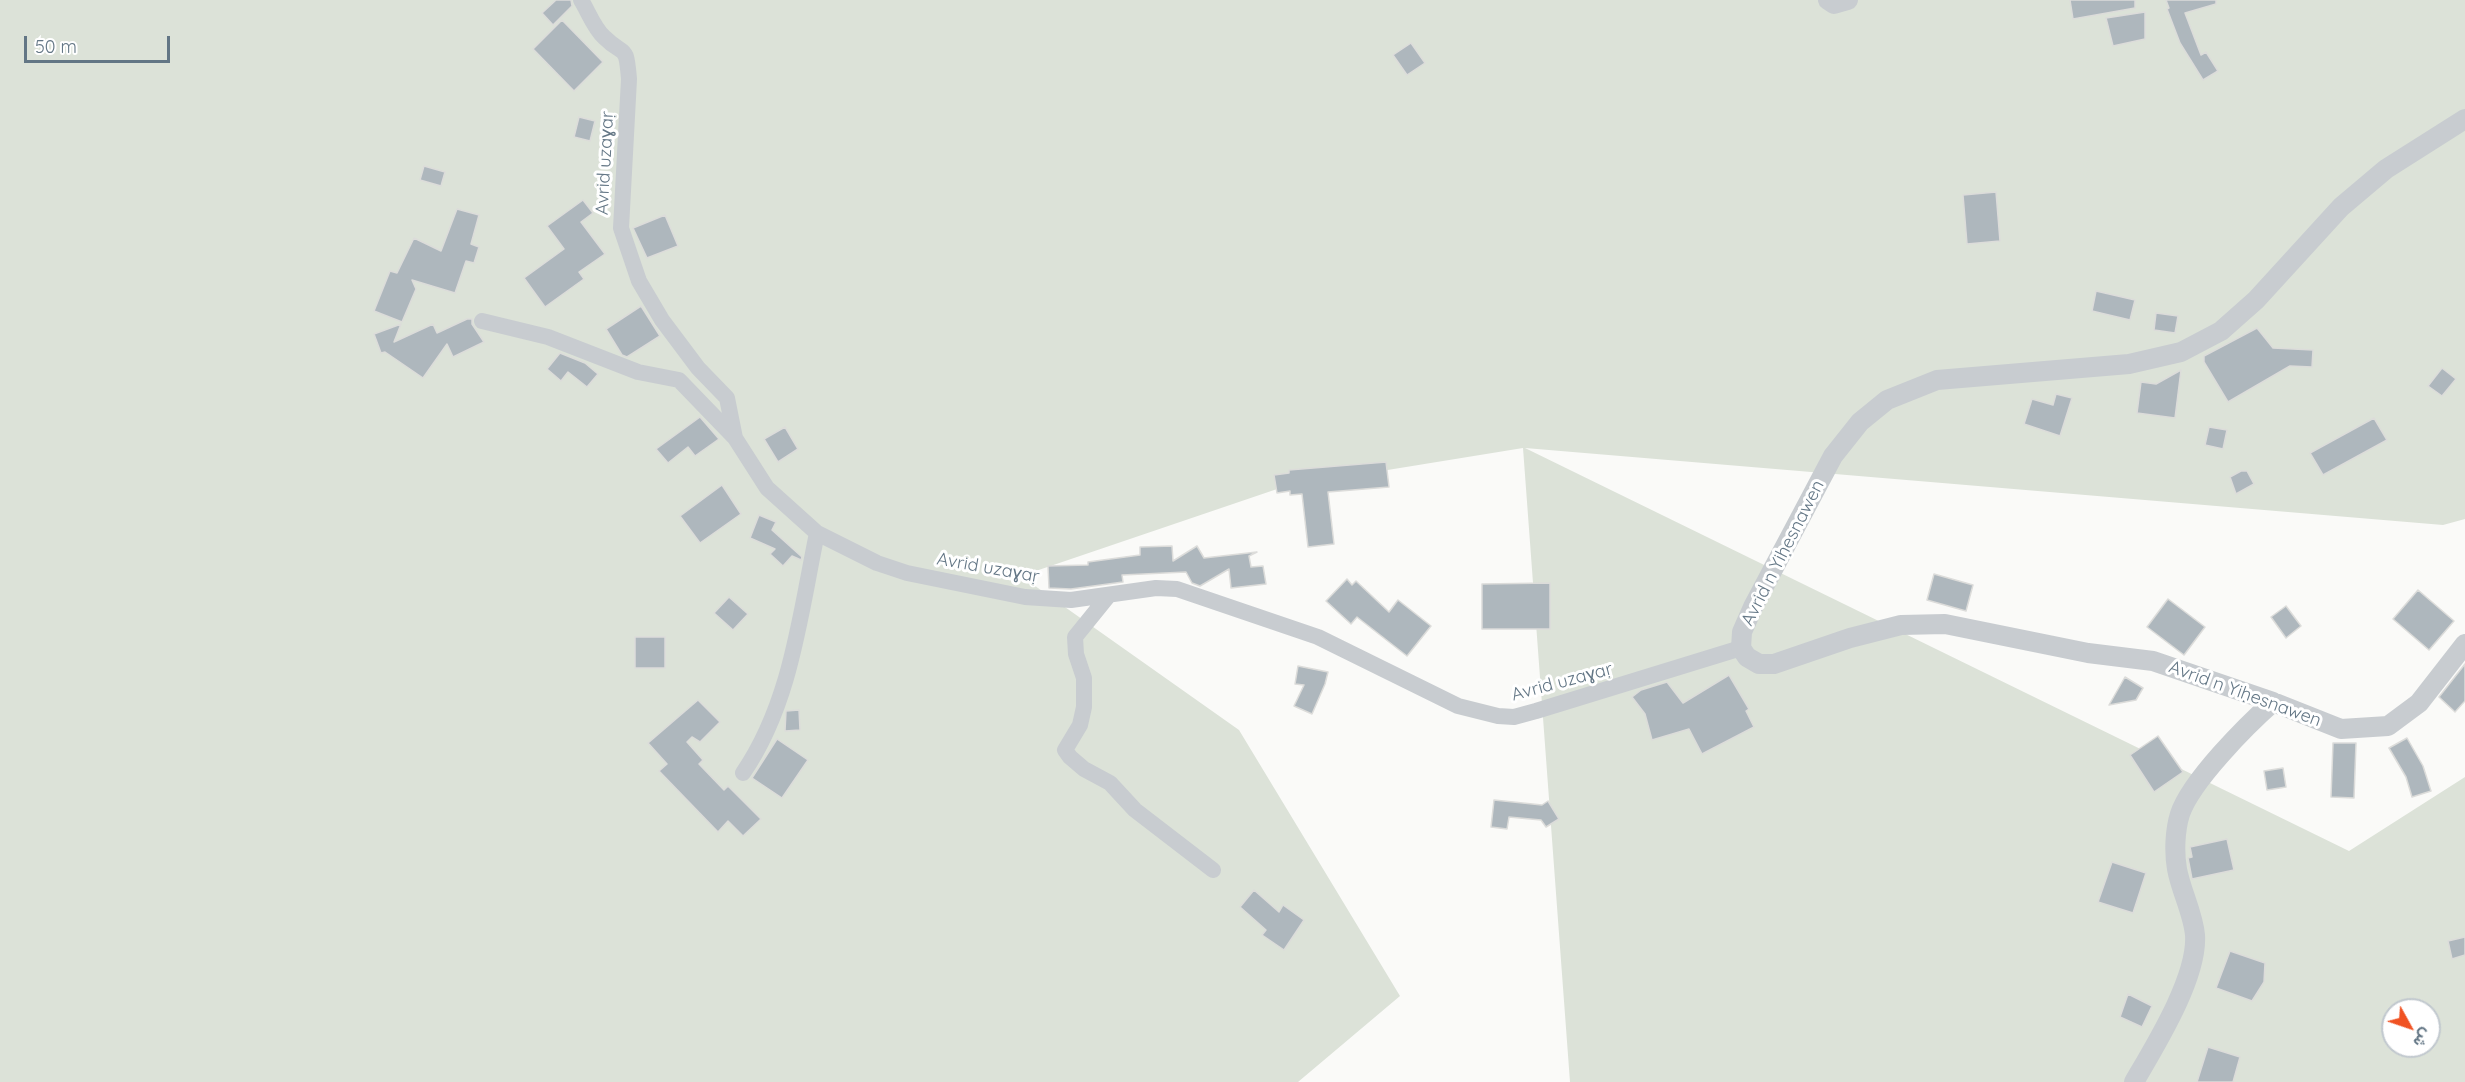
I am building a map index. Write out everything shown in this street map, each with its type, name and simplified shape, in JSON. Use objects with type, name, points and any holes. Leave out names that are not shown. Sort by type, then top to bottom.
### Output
[{"type":"street","name":"Avrid uzaɣaṛ","points":[[581,0],[603,37],[623,49],[627,56],[629,79],[621,228],[639,281],[662,320],[698,368],[727,398],[735,438],[767,488],[817,533],[877,563],[941,580],[1025,597],[1071,600],[1156,588],[1177,589],[1318,637],[1458,706],[1498,716],[1514,717],[1536,711],[1741,648]]},
{"type":"street","points":[[1828,0],[1834,4],[1848,0]]},
{"type":"street","name":"Avrid n Yiḥesnawen","points":[[2465,119],[2386,169],[2341,207],[2239,315],[2221,331],[2181,352],[2128,364],[1937,380],[1887,400],[1860,422],[1833,456],[1753,607],[1742,632],[1741,648],[1748,657],[1759,664],[1774,664],[1850,638],[1901,625],[1945,624],[2088,653],[2153,661],[2273,702],[2341,729],[2388,726],[2419,703],[2465,644]]},
{"type":"street","points":[[482,321],[548,337],[638,372],[679,380],[735,438]]},
{"type":"street","points":[[743,773],[775,717],[795,640],[817,533]]},
{"type":"street","points":[[1108,595],[1075,637],[1076,654],[1084,678],[1084,707],[1080,725],[1065,750],[1084,769],[1110,783],[1135,810],[1213,870]]},
{"type":"street","points":[[2134,1082],[2173,1011],[2191,963],[2195,936],[2177,868],[2176,830],[2181,812],[2195,789],[2229,746],[2273,702]]},
{"type":"shaded area","points":[[0,0],[2465,0],[2465,519],[2443,525],[1525,448],[2349,851],[2465,777],[2465,1082],[1570,1082],[1523,448],[1283,487],[1021,576],[1239,730],[1400,996],[1298,1082],[0,1082]]},
{"type":"building","points":[[556,0],[571,0],[572,6],[553,25],[542,13]]},
{"type":"building","points":[[2070,0],[2135,0],[2135,8],[2073,19]]},
{"type":"building","points":[[2166,0],[2216,0],[2216,4],[2185,13],[2201,55],[2206,52],[2218,71],[2203,80],[2180,43],[2167,9],[2169,8]]},
{"type":"building","points":[[2145,12],[2145,39],[2113,46],[2106,18]]},
{"type":"building","points":[[562,20],[603,62],[574,91],[533,49]]},
{"type":"building","points":[[1411,43],[1425,63],[1407,75],[1393,55]]},
{"type":"building","points":[[579,117],[595,121],[590,141],[574,137]]},
{"type":"building","points":[[424,166],[445,172],[441,186],[420,180]]},
{"type":"building","points":[[1996,192],[2000,241],[1967,244],[1963,195]]},
{"type":"building","points":[[583,200],[593,213],[581,222],[605,254],[579,272],[584,279],[545,307],[524,278],[564,249],[547,226]]},
{"type":"building","points":[[457,209],[479,215],[471,244],[479,247],[474,263],[466,261],[455,293],[412,280],[416,289],[402,322],[374,311],[390,271],[397,273],[414,238],[441,251]]},
{"type":"building","points":[[665,215],[678,246],[647,258],[633,228]]},
{"type":"building","points":[[2096,291],[2135,300],[2130,320],[2092,311]]},
{"type":"building","points":[[641,306],[660,336],[627,357],[622,355],[606,329]]},
{"type":"building","points":[[2156,313],[2178,316],[2175,333],[2154,330]]},
{"type":"building","points":[[467,319],[472,319],[472,324],[484,342],[453,357],[447,344],[423,378],[385,352],[381,353],[374,334],[401,324],[394,342],[433,324],[437,333]]},
{"type":"building","points":[[2257,328],[2273,348],[2313,350],[2312,367],[2290,366],[2228,402],[2204,362],[2204,356]]},
{"type":"building","points":[[560,353],[585,363],[598,374],[587,387],[568,372],[561,381],[547,369]]},
{"type":"building","points":[[2442,368],[2456,379],[2442,396],[2428,386]]},
{"type":"building","points":[[2181,370],[2175,418],[2137,413],[2141,382],[2156,384]]},
{"type":"building","points":[[2056,394],[2072,398],[2060,436],[2024,424],[2032,399],[2053,405]]},
{"type":"building","points":[[700,417],[719,439],[695,456],[688,447],[668,463],[656,449]]},
{"type":"building","points":[[2374,418],[2387,440],[2323,475],[2310,453]]},
{"type":"building","points":[[785,427],[798,449],[778,462],[764,439]]},
{"type":"building","points":[[2209,427],[2227,430],[2223,449],[2205,445]]},
{"type":"building","points":[[1386,462],[1389,487],[1328,492],[1334,544],[1308,547],[1302,494],[1290,495],[1290,491],[1277,493],[1274,475],[1289,473],[1289,470]]},
{"type":"building","points":[[2241,471],[2247,471],[2254,484],[2236,494],[2230,477]]},
{"type":"building","points":[[722,485],[741,514],[700,543],[680,516]]},
{"type":"building","points":[[759,515],[776,522],[772,530],[802,557],[801,560],[792,556],[783,566],[770,554],[775,549],[750,538]]},
{"type":"building","points":[[1172,546],[1173,561],[1197,546],[1204,558],[1257,552],[1249,556],[1251,567],[1263,566],[1266,584],[1231,588],[1229,569],[1200,586],[1192,583],[1186,572],[1122,575],[1123,582],[1071,589],[1049,588],[1048,566],[1088,565],[1088,562],[1140,555],[1140,547]]},
{"type":"building","points":[[1934,574],[1973,585],[1966,611],[1927,600]]},
{"type":"building","points":[[1347,579],[1352,585],[1356,581],[1389,612],[1398,600],[1431,626],[1407,656],[1357,617],[1351,624],[1326,601]]},
{"type":"building","points":[[1550,583],[1550,629],[1482,629],[1482,584]]},
{"type":"building","points":[[2418,590],[2454,621],[2429,650],[2393,619]]},
{"type":"building","points":[[729,597],[748,614],[733,630],[714,613]]},
{"type":"building","points":[[2168,599],[2205,627],[2184,655],[2147,627]]},
{"type":"building","points":[[2286,606],[2301,626],[2286,638],[2271,617]]},
{"type":"building","points":[[635,637],[665,637],[665,668],[635,668]]},
{"type":"building","points":[[2465,664],[2465,701],[2455,712],[2439,697]]},
{"type":"building","points":[[1298,666],[1328,672],[1312,714],[1294,706],[1304,685],[1295,684]]},
{"type":"building","points":[[1729,675],[1749,709],[1746,711],[1754,727],[1702,754],[1689,729],[1652,740],[1645,714],[1632,697],[1641,690],[1667,682],[1683,703]]},
{"type":"building","points":[[2125,677],[2143,688],[2136,700],[2109,705]]},
{"type":"building","points":[[698,700],[720,722],[700,742],[692,737],[687,742],[703,760],[699,764],[724,790],[728,786],[761,819],[743,836],[728,821],[718,832],[659,771],[667,764],[648,743]]},
{"type":"building","points":[[799,710],[800,730],[785,731],[786,711]]},
{"type":"building","points":[[2158,736],[2183,772],[2154,792],[2130,755]]},
{"type":"building","points":[[2407,738],[2423,766],[2431,791],[2412,797],[2406,777],[2389,748]]},
{"type":"building","points":[[777,739],[808,760],[782,798],[752,778]]},
{"type":"building","points":[[2333,743],[2356,743],[2354,798],[2331,797]]},
{"type":"building","points":[[2283,768],[2286,787],[2267,790],[2264,771]]},
{"type":"building","points":[[1494,800],[1542,805],[1548,801],[1559,819],[1546,827],[1541,820],[1509,817],[1507,829],[1491,827]]},
{"type":"building","points":[[2227,839],[2234,870],[2192,879],[2188,858],[2192,857],[2190,847]]},
{"type":"building","points":[[2112,862],[2146,873],[2133,913],[2098,902]]},
{"type":"building","points":[[1254,890],[1279,912],[1283,905],[1304,920],[1284,950],[1262,935],[1266,930],[1240,907]]},
{"type":"building","points":[[2465,937],[2465,955],[2452,959],[2448,941]]},
{"type":"building","points":[[2230,951],[2265,963],[2264,982],[2252,1001],[2216,988]]},
{"type":"building","points":[[2128,994],[2152,1006],[2142,1027],[2120,1017]]},
{"type":"building","points":[[2208,1047],[2240,1057],[2233,1082],[2197,1082]]}]
